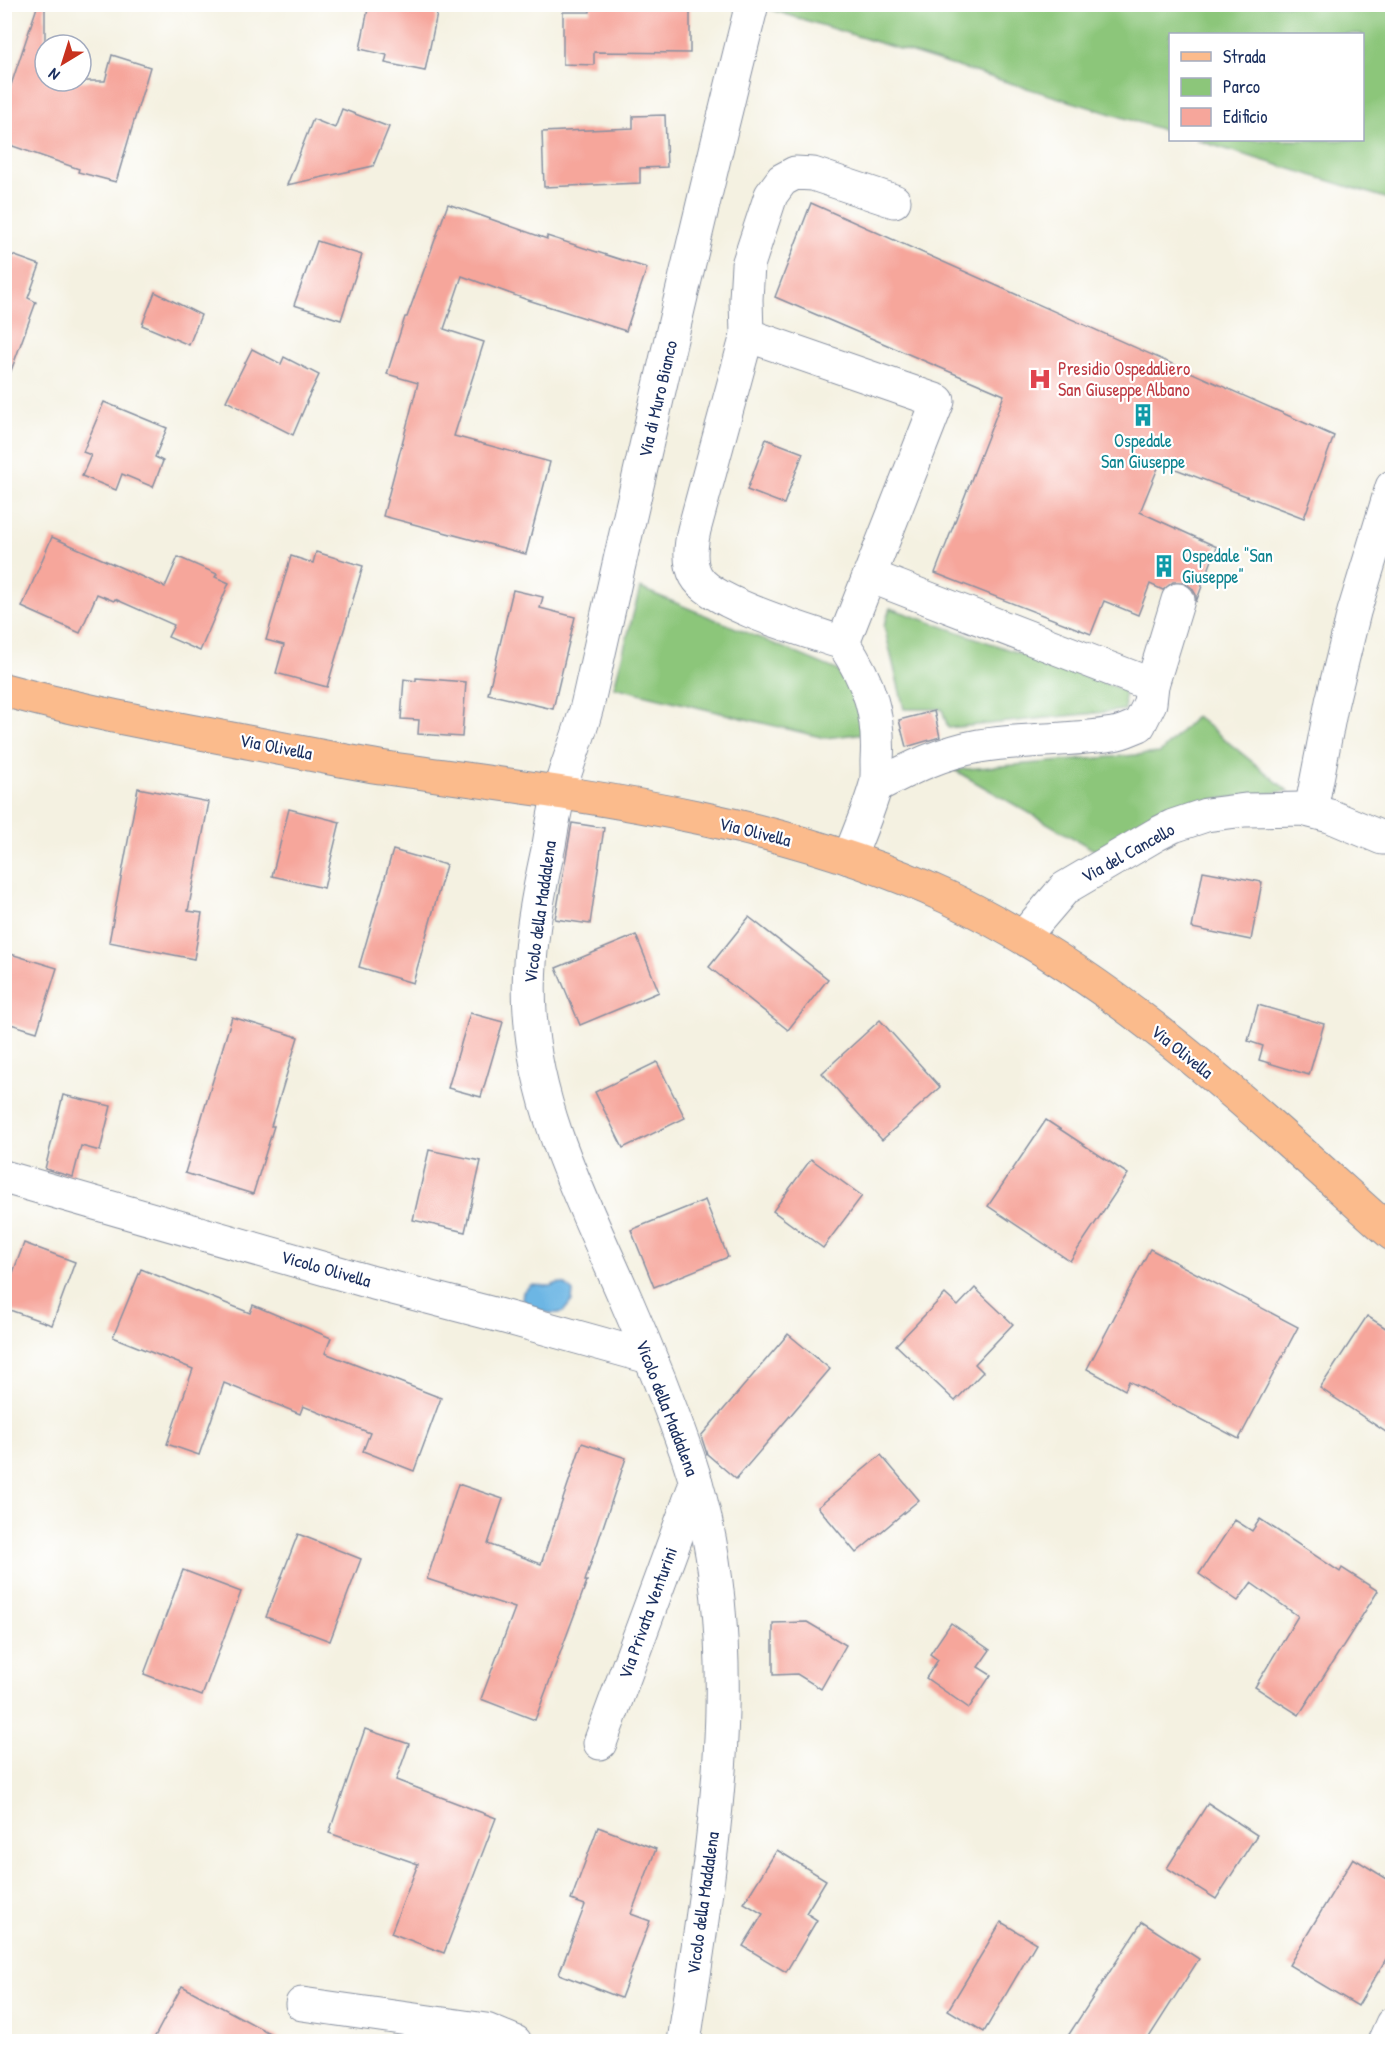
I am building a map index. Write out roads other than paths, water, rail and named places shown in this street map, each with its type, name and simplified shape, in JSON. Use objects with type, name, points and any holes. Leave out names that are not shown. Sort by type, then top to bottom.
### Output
[{"type":"main road","name":"Via Olivella","points":[[4,690],[105,716],[364,764],[559,792],[702,819],[790,840],[849,858],[944,896],[1023,937],[1079,973],[1257,1113],[1392,1234]]},
{"type":"street","name":"Via di Muro Bianco","points":[[559,792],[584,719],[632,506],[752,4]]},
{"type":"street","points":[[849,858],[876,786],[878,736],[872,701],[857,665],[843,643],[725,600],[704,586],[696,576],[692,564],[691,541],[747,334],[748,265],[771,195],[782,180],[795,173],[813,174],[894,201]]},
{"type":"street","points":[[747,334],[938,401],[843,643]]},
{"type":"street","points":[[1311,810],[1332,702],[1354,612],[1392,487]]},
{"type":"street","points":[[870,576],[1152,685]]},
{"type":"street","points":[[876,786],[937,756],[957,751],[980,746],[1115,734],[1139,725],[1150,703],[1152,685],[1178,600]]},
{"type":"street","name":"Vicolo della Maddalena","points":[[559,792],[541,878],[529,979],[533,1043],[541,1085],[568,1168],[627,1303],[684,1446],[696,1483],[716,1576],[720,1609],[722,1679],[713,1838],[684,2042]]},
{"type":"street","name":"Via del Cancello","points":[[1023,937],[1065,888],[1173,826],[1217,813],[1276,809],[1311,810],[1376,836],[1392,838]]},
{"type":"street","name":"Vicolo Olivella","points":[[4,1177],[374,1283],[649,1357]]},
{"type":"street","name":"Via Privata Venturini","points":[[600,1743],[696,1483]]},
{"type":"street","points":[[302,2004],[486,2030],[515,2042]]},
{"type":"street","points":[[1384,2042],[1392,2024]]},
{"type":"water","points":[[558,1283],[565,1284],[573,1292],[572,1301],[563,1312],[541,1311],[522,1300],[523,1292],[531,1285],[550,1286]]},
{"type":"place","name":"Presidio Ospedaliero San Giuseppe Albano","points":[[1040,379]]},
{"type":"place","name":"Ospedale San Giuseppe","points":[[1143,415]]},
{"type":"place","name":"Ospedale \"San Giuseppe\"","points":[[1164,566]]}]
